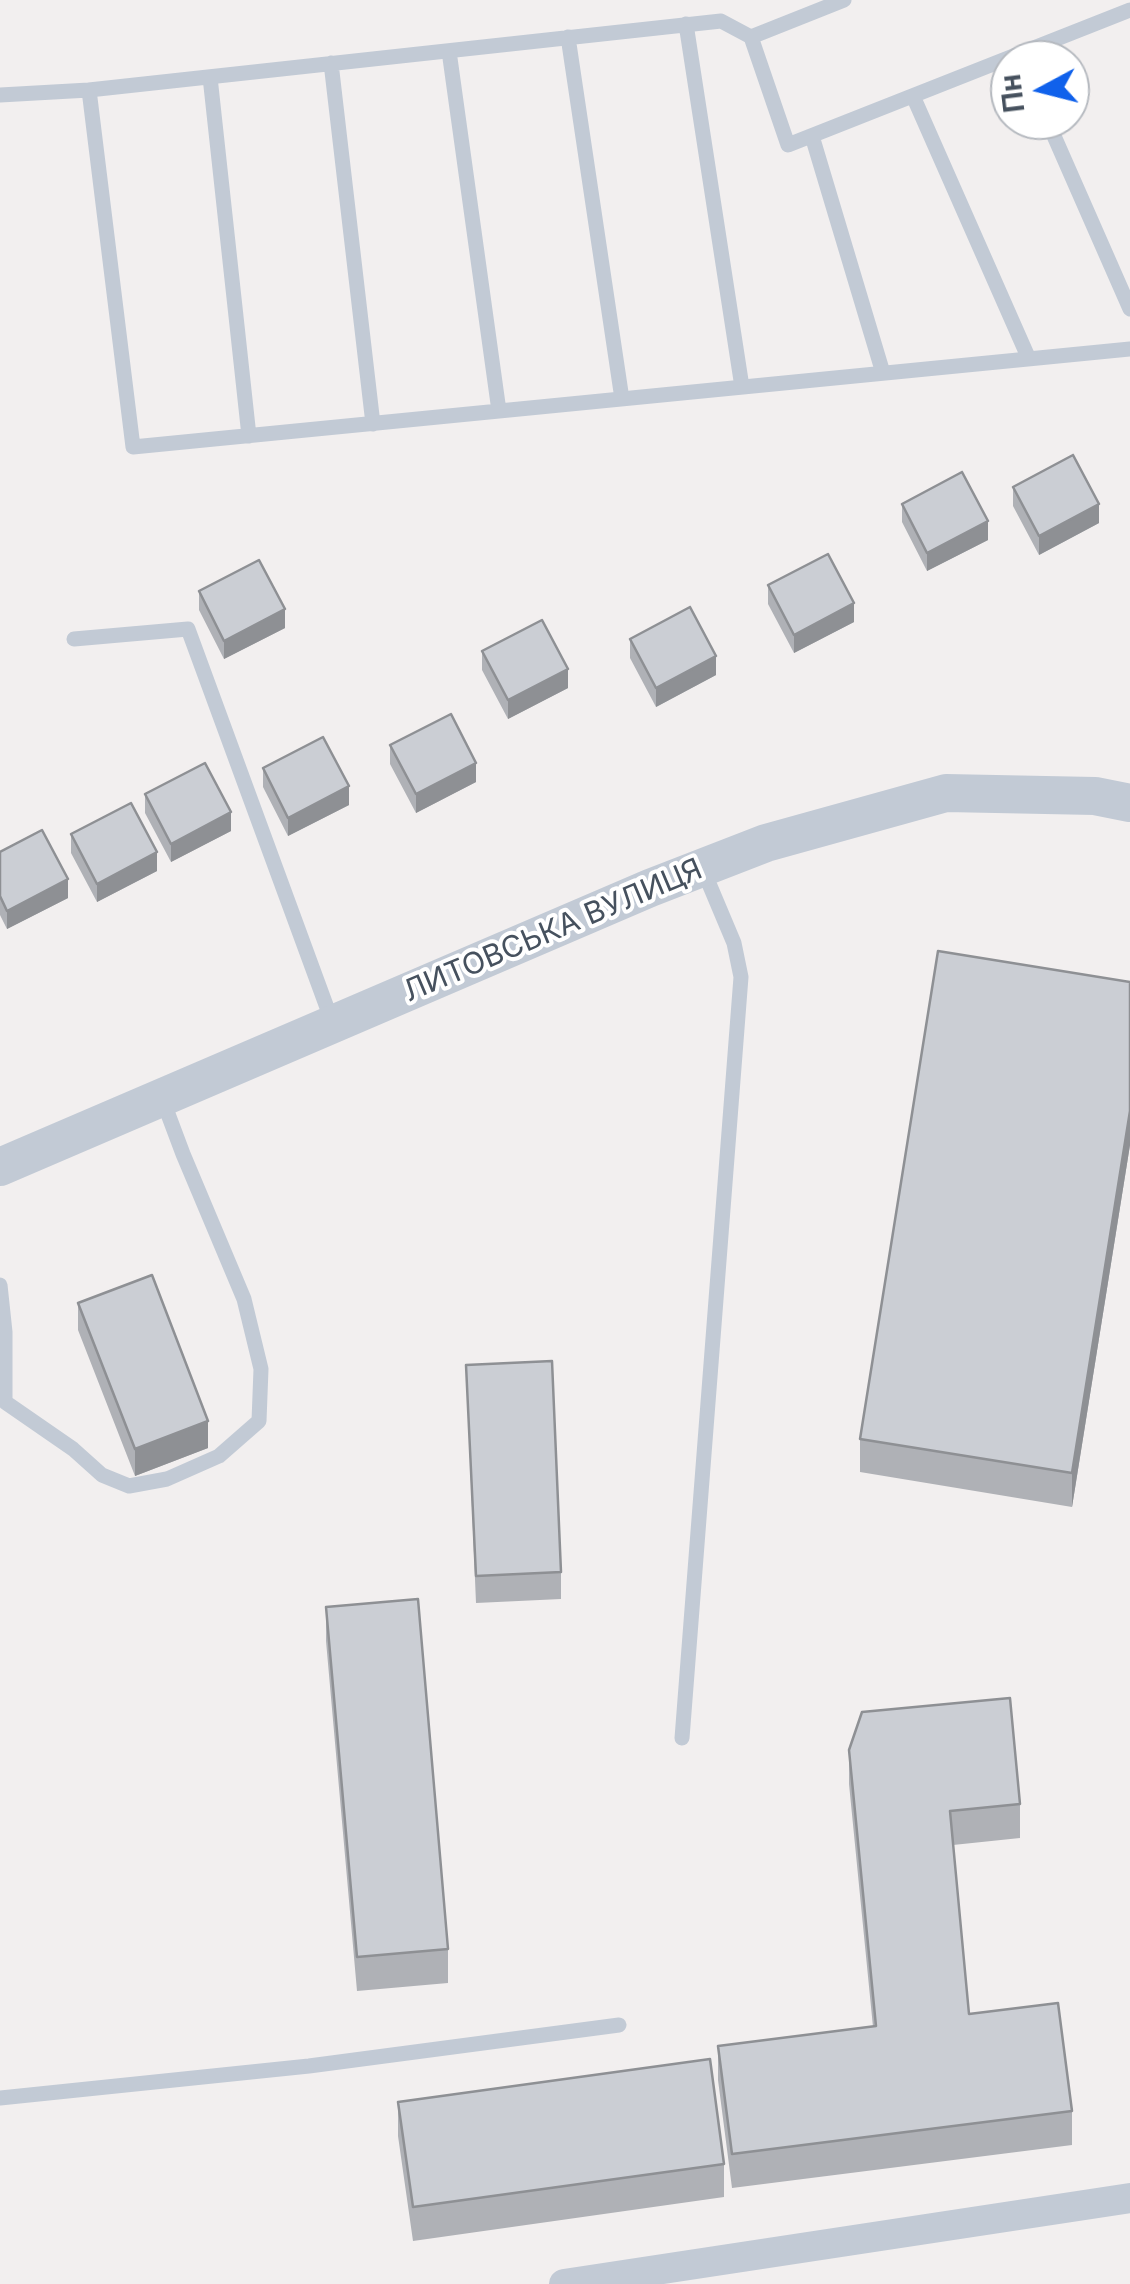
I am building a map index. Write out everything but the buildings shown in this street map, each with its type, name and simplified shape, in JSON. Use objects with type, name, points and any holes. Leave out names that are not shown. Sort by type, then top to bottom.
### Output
[{"type":"street","name":"ЛИТОВСЬКА ВУЛИЦЯ","points":[[0,1167],[632,895],[766,843],[946,793],[1095,796],[1130,803]]},
{"type":"street","points":[[564,2284],[1130,2198]]},
{"type":"lane","points":[[752,37],[844,0]]},
{"type":"lane","points":[[1059,40],[1130,10]]},
{"type":"lane","points":[[0,95],[89,90],[721,20],[752,37],[788,145],[990,68]]},
{"type":"lane","points":[[686,24],[742,387]]},
{"type":"lane","points":[[568,37],[622,399]]},
{"type":"lane","points":[[450,50],[499,411]]},
{"type":"lane","points":[[331,64],[373,424]]},
{"type":"lane","points":[[210,77],[248,436]]},
{"type":"lane","points":[[89,90],[133,447],[1130,349]]},
{"type":"lane","points":[[912,96],[1029,359]]},
{"type":"lane","points":[[812,136],[883,373]]},
{"type":"lane","points":[[1055,140],[1130,309]]},
{"type":"lane","points":[[74,639],[188,629],[333,1024]]},
{"type":"lane","points":[[682,1738],[742,977],[734,943],[702,868]]},
{"type":"lane","points":[[0,1286],[5,1332],[3,1403],[73,1449],[102,1475],[129,1486],[166,1478],[219,1456],[259,1421],[261,1369],[244,1298],[162,1098]]},
{"type":"lane","points":[[0,2098],[309,2066],[619,2025]]}]
